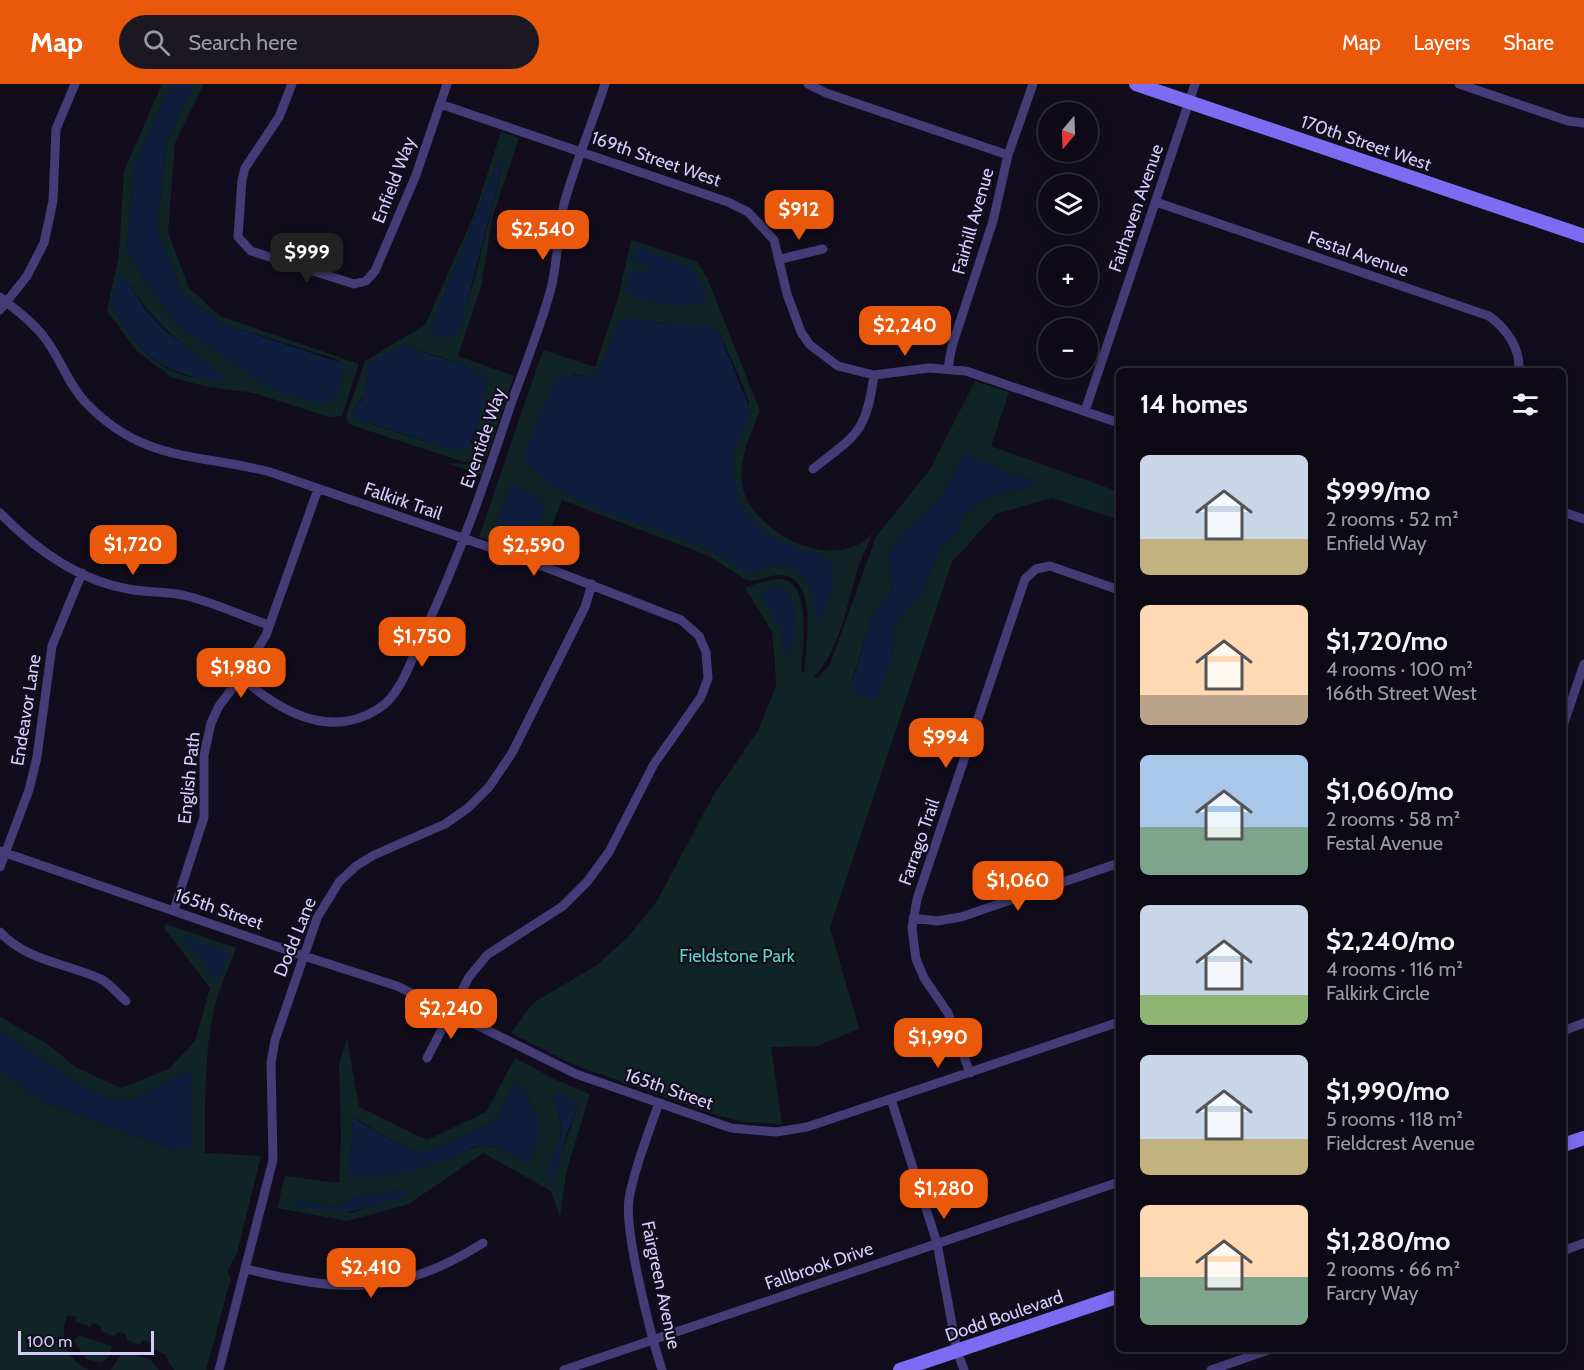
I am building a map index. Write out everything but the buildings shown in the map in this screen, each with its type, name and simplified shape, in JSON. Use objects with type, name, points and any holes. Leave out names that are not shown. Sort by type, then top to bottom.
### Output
[{"type":"street","points":[[0,310],[3,299],[27,276],[44,243],[53,201],[56,129],[75,84]]},
{"type":"street","name":"Enfield Way","points":[[292,84],[279,117],[245,168],[238,237],[251,251],[354,284],[366,281],[375,271],[416,175],[447,84]]},
{"type":"street","name":"Eventide Way","points":[[240,677],[269,702],[318,722],[340,724],[359,720],[381,708],[397,688],[453,570],[465,539],[551,289],[564,204],[605,84]]},
{"type":"street","points":[[808,84],[826,93],[1008,155]]},
{"type":"street","name":"Fairhill Avenue","points":[[948,368],[952,346],[998,202],[1008,155],[1033,84]]},
{"type":"street","name":"170th Street West","points":[[1136,84],[1584,236]]},
{"type":"street","name":"Fairhaven Avenue","points":[[1085,411],[1195,84]]},
{"type":"street","points":[[1461,84],[1568,121],[1584,123]]},
{"type":"street","name":"169th Street West","points":[[440,104],[583,151],[728,202],[748,212],[774,240],[781,259],[787,294],[795,321],[806,339],[838,366],[874,375],[948,368],[975,374],[1116,422]]},
{"type":"street","name":"Festal Avenue","points":[[1155,202],[1489,316],[1499,323],[1513,343],[1519,368]]},
{"type":"street","points":[[781,259],[823,249]]},
{"type":"street","name":"Falkirk Trail","points":[[3,299],[45,337],[66,376],[84,401],[111,426],[153,449],[194,459],[240,464],[465,539],[592,585],[664,612],[693,629],[706,652],[709,669],[705,688],[654,764],[609,852],[587,882],[563,906],[487,955],[469,977],[427,1058]]},
{"type":"street","points":[[813,469],[853,438],[863,424],[869,412],[874,375]]},
{"type":"street","name":"English Path","points":[[174,910],[204,817],[204,755],[211,723],[219,706],[258,650],[318,489]]},
{"type":"street","points":[[0,513],[29,543],[99,582],[129,590],[186,596],[269,625]]},
{"type":"street","points":[[1566,513],[1584,519]]},
{"type":"street","name":"Farrago Trail","points":[[970,1073],[948,1013],[920,969],[912,939],[913,918],[1025,579],[1036,568],[1050,566],[1116,589]]},
{"type":"street","name":"Endeavor Lane","points":[[0,867],[3,852],[29,790],[37,757],[52,646],[82,573]]},
{"type":"street","name":"Dodd Lane","points":[[219,1370],[273,1160],[271,1093],[275,1040],[324,903],[347,874],[374,855],[434,830],[457,816],[479,798],[512,753],[559,659],[592,585]]},
{"type":"street","points":[[1566,717],[1584,664]]},
{"type":"street","name":"165th Street","points":[[3,852],[397,986],[451,1010],[554,1065],[731,1128],[760,1132],[807,1127],[1116,1023]]},
{"type":"street","points":[[913,918],[937,921],[961,917],[1116,864]]},
{"type":"street","points":[[0,932],[11,944],[28,954],[103,980],[126,1001]]},
{"type":"street","points":[[1566,1030],[1584,1023]]},
{"type":"street","points":[[891,1099],[937,1243],[957,1351],[964,1370]]},
{"type":"street","name":"Fairgreen Avenue","points":[[659,1103],[629,1201],[630,1227],[653,1340],[662,1370]]},
{"type":"street","points":[[1566,1144],[1584,1138]]},
{"type":"street","name":"Fallbrook Drive","points":[[564,1370],[1116,1183]]},
{"type":"street","points":[[246,1269],[320,1285],[381,1284],[439,1268],[483,1243]]},
{"type":"street","points":[[1566,1250],[1584,1243]]},
{"type":"street","name":"Dodd Boulevard","points":[[900,1370],[1116,1297]]},
{"type":"street","points":[[1211,1370],[1263,1352]]},
{"type":"green space","points":[[162,84],[171,84],[134,167],[127,248],[142,277],[174,321],[186,332],[345,367],[336,359],[221,323],[187,297],[180,288],[157,228],[166,141],[195,84],[204,84],[175,143],[168,232],[189,288],[220,316],[359,364],[342,416],[329,417],[254,393],[208,387],[171,377],[137,351],[107,311],[119,255],[124,171]],"holes":[[[130,285],[150,313],[174,336],[228,378],[191,377],[177,373],[153,359],[125,328],[111,304]]]},
{"type":"green space","points":[[501,132],[519,138],[493,215],[481,287],[458,356],[514,376],[486,459],[464,462],[354,426],[348,423],[346,416],[365,361],[425,325],[474,215]],"holes":[[[499,158],[504,160],[474,281],[457,334],[433,323]],[[414,349],[464,365],[482,374],[488,380],[472,443],[427,442],[362,421],[353,409],[364,393],[366,374]]]},
{"type":"green space","name":"Fieldstone Park","points":[[631,240],[697,262],[707,278],[760,411],[748,441],[741,474],[745,495],[754,511],[784,536],[802,545],[821,550],[840,550],[858,545],[873,533],[858,568],[836,640],[823,666],[814,677],[818,678],[830,664],[876,537],[931,468],[975,381],[1009,392],[991,446],[1116,491],[1116,519],[1052,498],[996,514],[952,562],[830,928],[859,1029],[817,1046],[771,1047],[782,1124],[743,1122],[716,1115],[572,1064],[511,1033],[533,1003],[597,965],[629,936],[657,901],[713,796],[757,732],[776,687],[775,663],[772,632],[745,587],[781,579],[791,583],[798,592],[802,604],[804,634],[801,672],[805,673],[808,619],[806,605],[803,592],[797,582],[787,576],[777,575],[746,580],[709,556],[562,500],[539,558],[479,537],[543,350],[595,367],[618,299]],"holes":[[[638,319],[678,326],[712,325],[719,333],[741,381],[749,405],[749,412],[734,456],[735,484],[739,497],[751,520],[771,538],[828,559],[834,574],[815,602],[810,586],[795,568],[772,565],[752,574],[704,547],[573,498],[573,374],[592,377],[599,372],[619,322]],[[968,455],[1013,476],[1034,479],[1031,487],[997,495],[978,503],[964,516],[954,536],[941,544],[922,593],[908,607],[895,626],[892,658],[852,680],[874,612],[892,590],[888,554],[908,527],[938,501],[962,459]],[[510,487],[544,501],[542,515],[496,522]],[[782,586],[795,613],[791,655],[783,650],[782,631],[768,588]]]},
{"type":"green space","points":[[447,463],[484,465],[481,475]]},
{"type":"green space","points":[[166,924],[236,948],[216,1001],[208,1045],[205,1153],[261,1156],[237,1253],[227,1271],[231,1278],[206,1370],[174,1370],[164,1354],[151,1348],[151,1343],[143,1340],[139,1345],[127,1340],[126,1334],[118,1332],[114,1336],[101,1331],[101,1326],[93,1323],[90,1327],[75,1321],[76,1317],[67,1315],[64,1331],[66,1347],[75,1361],[89,1370],[0,1370],[0,1071],[46,1103],[171,1149],[183,1073],[136,1098],[116,1100],[83,1086],[0,1031],[0,1017],[47,1044],[77,1068],[121,1088],[169,1069],[195,1041],[210,988],[164,928]]},
{"type":"green space","points":[[347,1039],[359,1107],[427,1140],[486,1112],[515,1058],[556,1080],[590,1094],[566,1173],[560,1218],[551,1191],[483,1153],[409,1204],[347,1221],[277,1208],[285,1176],[339,1183],[341,1136],[339,1064]],"holes":[[[514,1083],[519,1083],[526,1094],[538,1122],[537,1141],[529,1163],[502,1149],[482,1145],[433,1164],[402,1172],[366,1176],[349,1165],[353,1136],[352,1116],[405,1148],[429,1151],[492,1123],[499,1116]],[[553,1098],[579,1103],[556,1170],[550,1171],[557,1152],[561,1126]],[[402,1190],[407,1192],[351,1213],[299,1200],[336,1207],[354,1198]]]},
{"type":"green space","points":[[78,1335],[112,1346],[109,1357],[102,1363],[86,1359],[74,1341]]},
{"type":"green space","points":[[123,1351],[151,1360],[159,1370],[111,1370]]},
{"type":"water","points":[[171,84],[195,84],[166,141],[157,228],[180,288],[187,297],[221,323],[342,363],[345,367],[340,384],[332,400],[327,403],[322,405],[267,387],[186,332],[174,321],[142,277],[127,248],[134,167]]},
{"type":"water","points":[[499,158],[504,160],[464,314],[457,334],[450,339],[441,337],[432,331],[433,323]]},
{"type":"water","points":[[639,249],[691,266],[706,295],[705,303],[664,304],[625,292],[629,270],[647,272],[652,270],[633,261],[633,253]]},
{"type":"water","points":[[122,274],[146,310],[165,331],[228,378],[226,380],[187,375],[156,361],[144,350],[121,322],[111,304],[118,276]]},
{"type":"water","points":[[633,316],[662,324],[713,325],[719,333],[751,412],[734,453],[740,500],[753,521],[772,537],[812,551],[831,563],[833,586],[819,625],[810,586],[795,568],[772,565],[752,574],[745,572],[707,548],[632,522],[581,501],[539,476],[525,461],[524,453],[554,383],[568,376],[592,377],[599,372],[619,322]]},
{"type":"water","points":[[407,343],[426,353],[470,367],[488,380],[479,421],[468,448],[453,450],[354,418],[353,409],[362,400],[367,383],[366,374],[371,361]]},
{"type":"water","points":[[968,454],[1013,476],[1034,479],[1036,482],[1031,487],[997,495],[978,503],[964,516],[954,536],[941,544],[922,593],[908,607],[895,626],[892,658],[876,700],[856,696],[850,689],[874,612],[892,590],[888,554],[908,527],[938,501],[962,459]]},
{"type":"water","points":[[516,485],[544,501],[544,510],[540,520],[528,534],[496,523],[510,487]]},
{"type":"water","points":[[782,586],[792,601],[794,610],[791,655],[783,650],[782,631],[761,595],[768,588]]},
{"type":"water","points":[[184,936],[229,951],[219,982],[183,938]]},
{"type":"water","points":[[0,1031],[83,1086],[116,1100],[136,1098],[183,1073],[192,1073],[191,1149],[171,1149],[46,1103],[0,1071]]},
{"type":"water","points":[[514,1083],[519,1083],[526,1094],[538,1122],[537,1141],[529,1164],[500,1149],[482,1145],[444,1161],[403,1173],[375,1177],[348,1175],[353,1136],[352,1114],[357,1120],[405,1148],[429,1151],[492,1123],[499,1116]]},
{"type":"water","points":[[556,1091],[579,1103],[567,1134],[554,1181],[550,1182],[549,1172],[558,1146],[561,1126],[553,1098]]},
{"type":"water","points":[[402,1190],[407,1192],[405,1197],[344,1213],[293,1205],[299,1200],[336,1207],[354,1198]]}]
